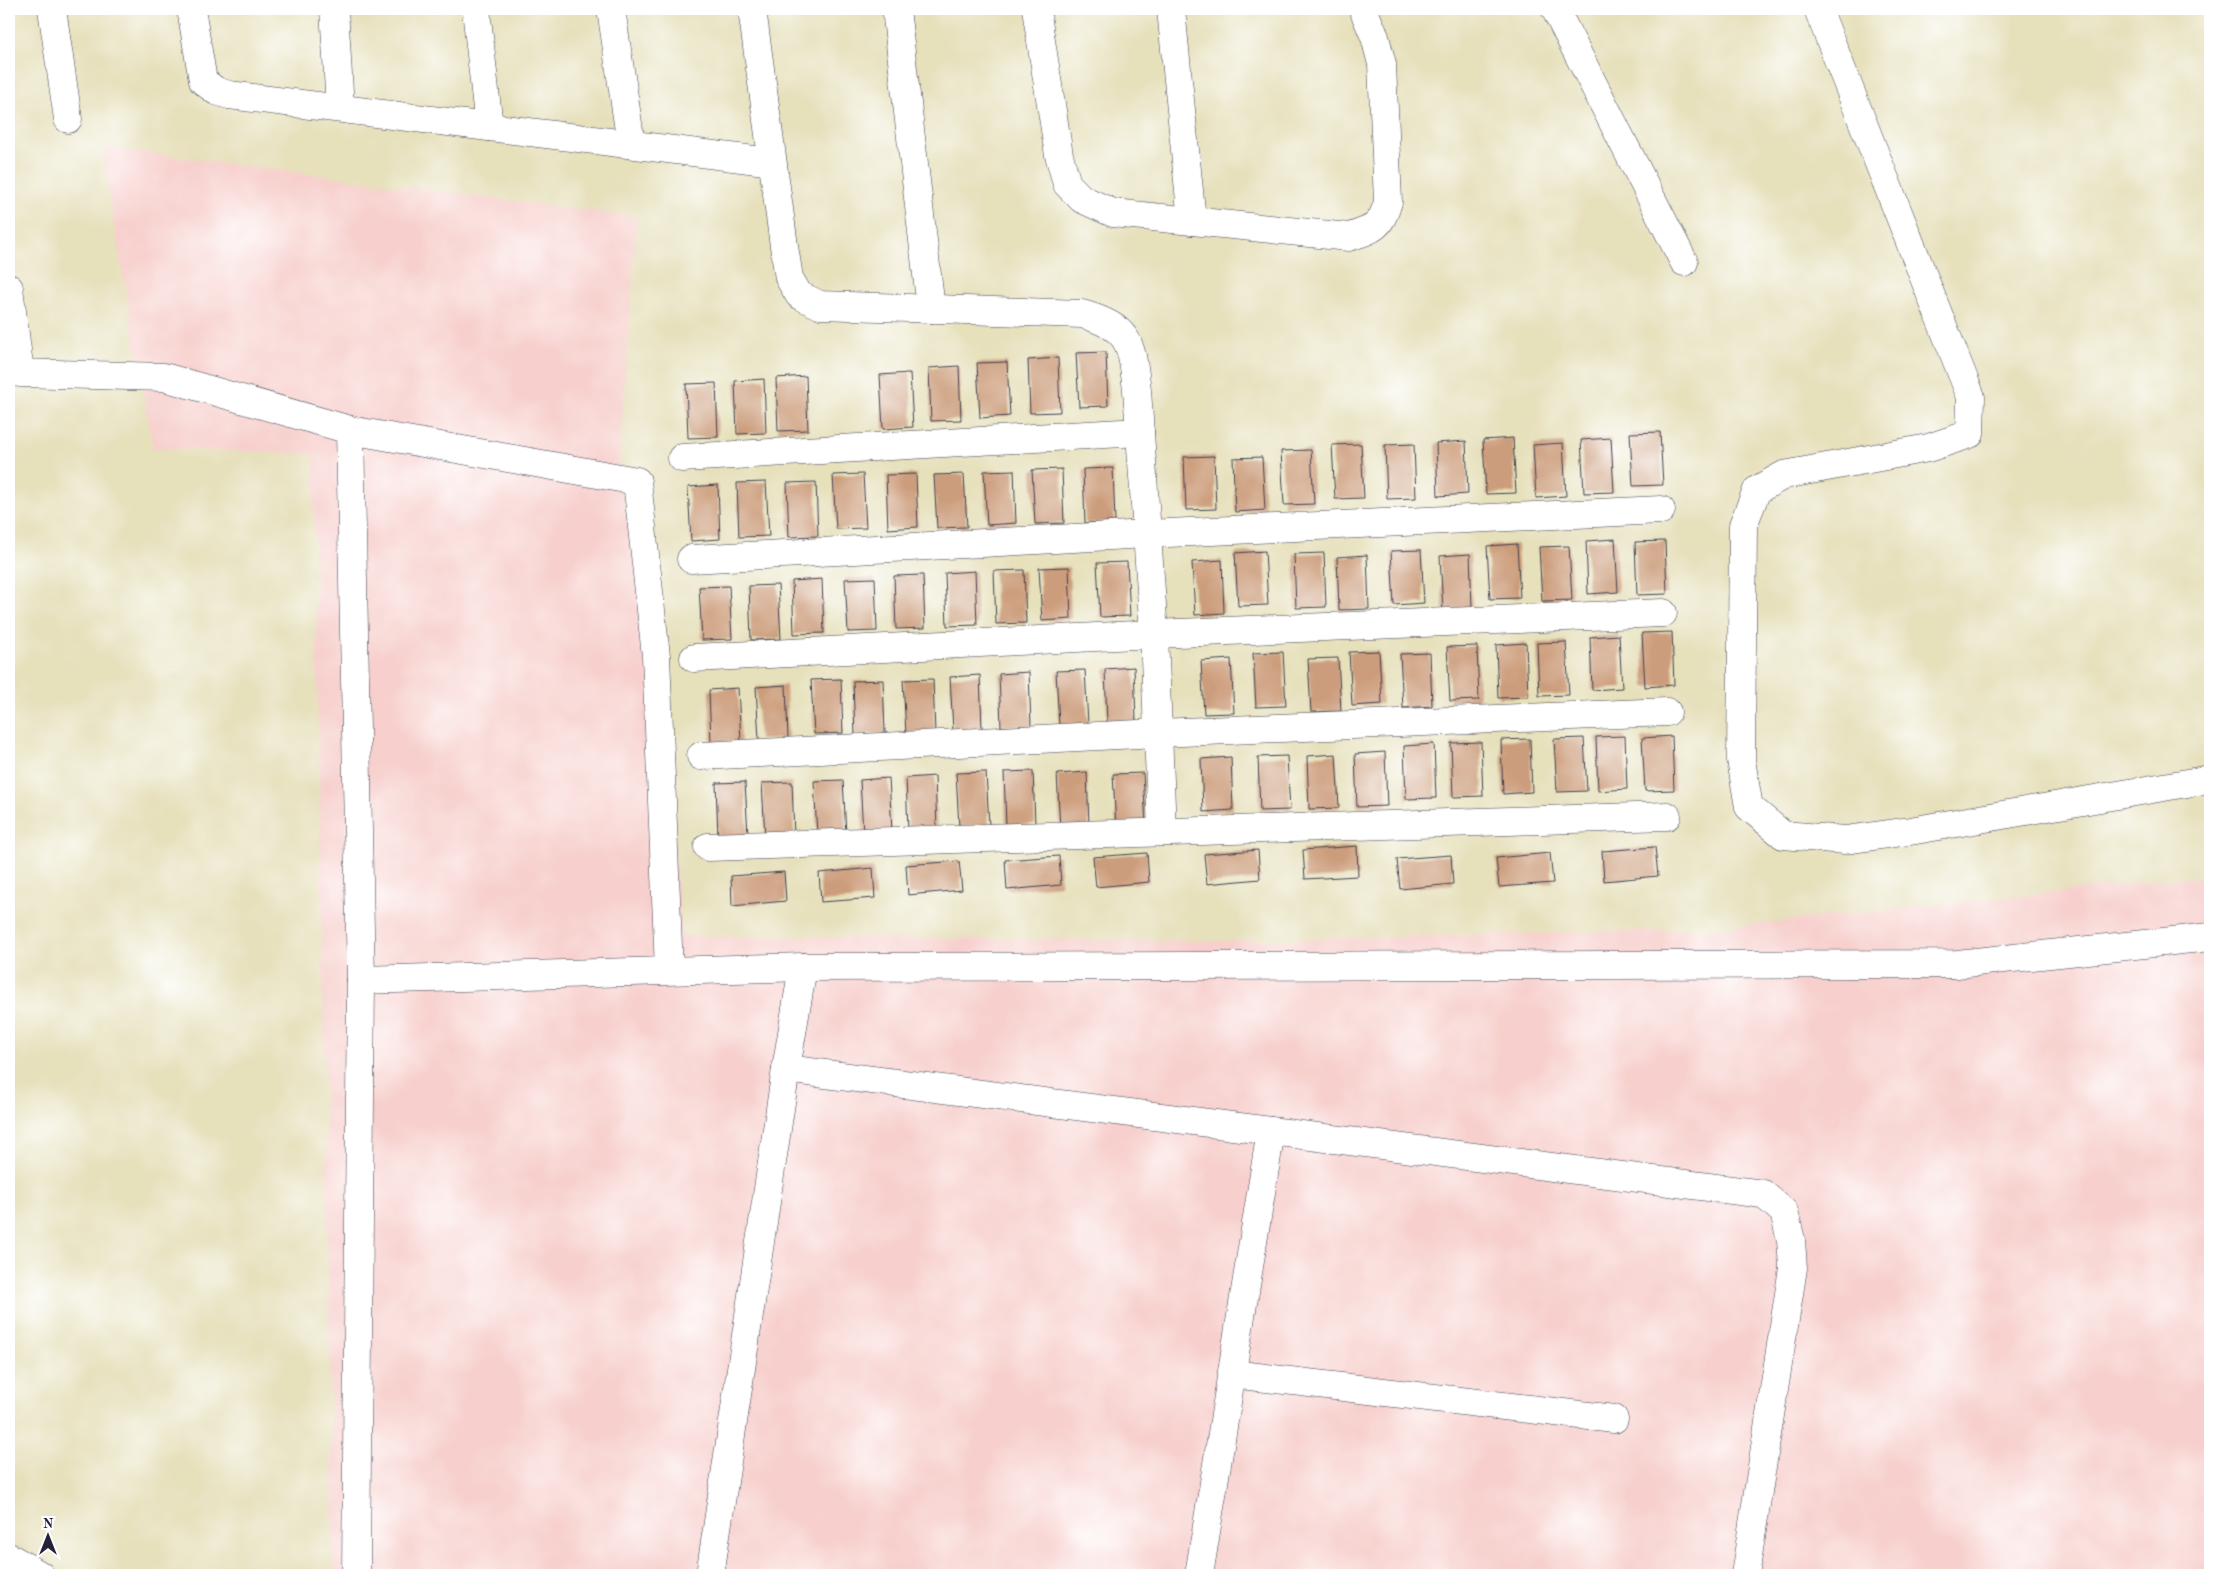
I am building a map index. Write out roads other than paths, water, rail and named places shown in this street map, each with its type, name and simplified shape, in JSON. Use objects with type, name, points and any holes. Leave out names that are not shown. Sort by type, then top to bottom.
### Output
[{"type":"street","points":[[52,9],[68,119]]},
{"type":"street","points":[[191,9],[203,81],[216,91],[229,95],[772,162]]},
{"type":"street","points":[[334,9],[340,108]]},
{"type":"street","points":[[476,9],[489,127]]},
{"type":"street","points":[[611,9],[631,144]]},
{"type":"street","points":[[752,9],[789,278],[799,295],[820,305],[1082,314],[1104,320],[1121,331],[1133,355],[1154,634],[1162,831]]},
{"type":"street","points":[[896,9],[931,308]]},
{"type":"street","points":[[1036,9],[1059,155],[1067,184],[1082,199],[1113,213],[1350,236],[1372,230],[1383,220],[1388,202],[1382,64],[1374,37],[1362,9]]},
{"type":"street","points":[[1171,9],[1192,220]]},
{"type":"street","points":[[1555,9],[1684,262]]},
{"type":"street","points":[[1818,9],[1971,397],[1970,434],[1928,448],[1784,475],[1757,490],[1742,525],[1741,760],[1748,807],[1783,835],[1845,840],[1910,831],[2210,779]]},
{"type":"street","points":[[9,288],[20,373],[164,377],[350,430],[637,481],[656,656],[669,970]]},
{"type":"street","points":[[350,430],[361,980],[356,1575]]},
{"type":"street","points":[[682,458],[1140,432]]},
{"type":"street","points":[[691,559],[1147,534],[1661,510]]},
{"type":"street","points":[[694,658],[1154,634],[1662,613]]},
{"type":"street","points":[[701,756],[1158,733],[1667,712]]},
{"type":"street","points":[[708,847],[1667,816]]},
{"type":"street","points":[[361,980],[803,967],[1957,964],[2210,937]]},
{"type":"street","points":[[710,1575],[803,967]]},
{"type":"street","points":[[786,1069],[1763,1194],[1784,1212],[1791,1240],[1793,1268],[1745,1575]]},
{"type":"street","points":[[1199,1575],[1271,1131]]},
{"type":"street","points":[[1232,1374],[1614,1419]]},
{"type":"street","points":[[9,1557],[40,1575]]}]
